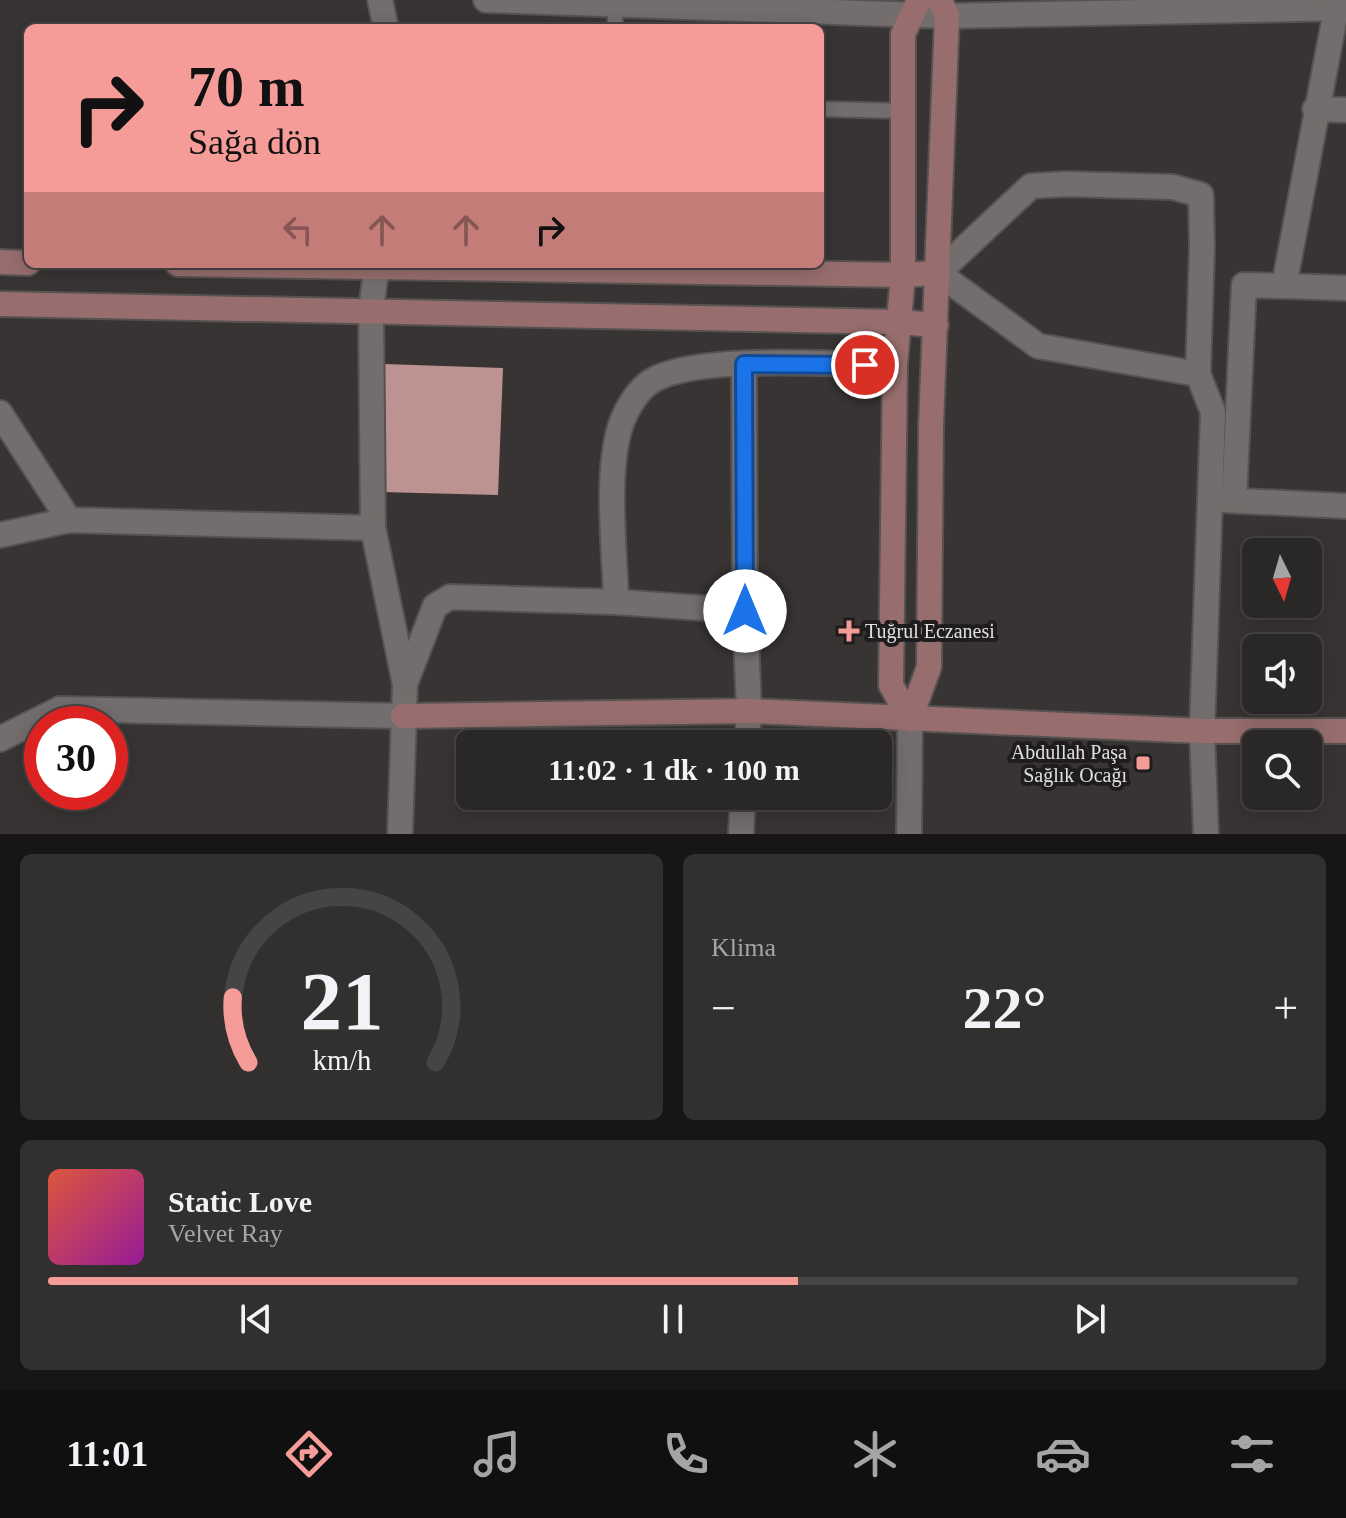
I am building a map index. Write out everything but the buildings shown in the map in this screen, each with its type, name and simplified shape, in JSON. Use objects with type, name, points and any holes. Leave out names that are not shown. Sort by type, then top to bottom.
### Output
[{"type":"street","points":[[380,0],[385,24]]},
{"type":"street","points":[[486,0],[615,16],[916,7],[1340,6],[1315,109],[1284,286]]},
{"type":"street","points":[[910,719],[891,685],[895,365],[903,275],[903,34],[916,7]]},
{"type":"street","points":[[909,834],[910,719],[929,667],[931,425],[938,273],[943,8]]},
{"type":"street","points":[[1315,109],[1346,110]]},
{"type":"street","points":[[938,273],[1031,186],[1173,187],[1201,195],[1198,374],[1213,412],[1223,500]]},
{"type":"street","points":[[0,262],[24,263]]},
{"type":"street","points":[[377,268],[371,310],[373,528],[405,684],[400,834]]},
{"type":"street","points":[[626,268],[903,275],[938,273],[1038,346],[1198,374]]},
{"type":"street","points":[[1206,834],[1202,731],[1244,285],[1346,288]]},
{"type":"street","points":[[0,304],[936,325]]},
{"type":"street","points":[[616,602],[615,454],[622,422],[637,393],[656,379],[691,369],[744,364],[895,365]]},
{"type":"street","points":[[744,364],[748,730]]},
{"type":"street","points":[[0,413],[69,520]]},
{"type":"street","points":[[1223,500],[1346,506]]},
{"type":"street","points":[[0,535],[69,520],[373,528]]},
{"type":"street","points":[[405,684],[435,606],[450,597],[616,602],[745,611]]},
{"type":"street","points":[[0,739],[60,709],[403,716],[749,711],[1202,731],[1346,731]]},
{"type":"street","points":[[741,834],[742,810]]},
{"type":"lane","points":[[824,109],[903,111]]},
{"type":"place","name":"Tuğrul Eczanesi","points":[[849,631]]},
{"type":"place","name":"Abdullah Paşa Sağlık Ocağı","points":[[1143,763]]},
{"type":"route","points":[[745,611],[744,364],[865,365]]}]
